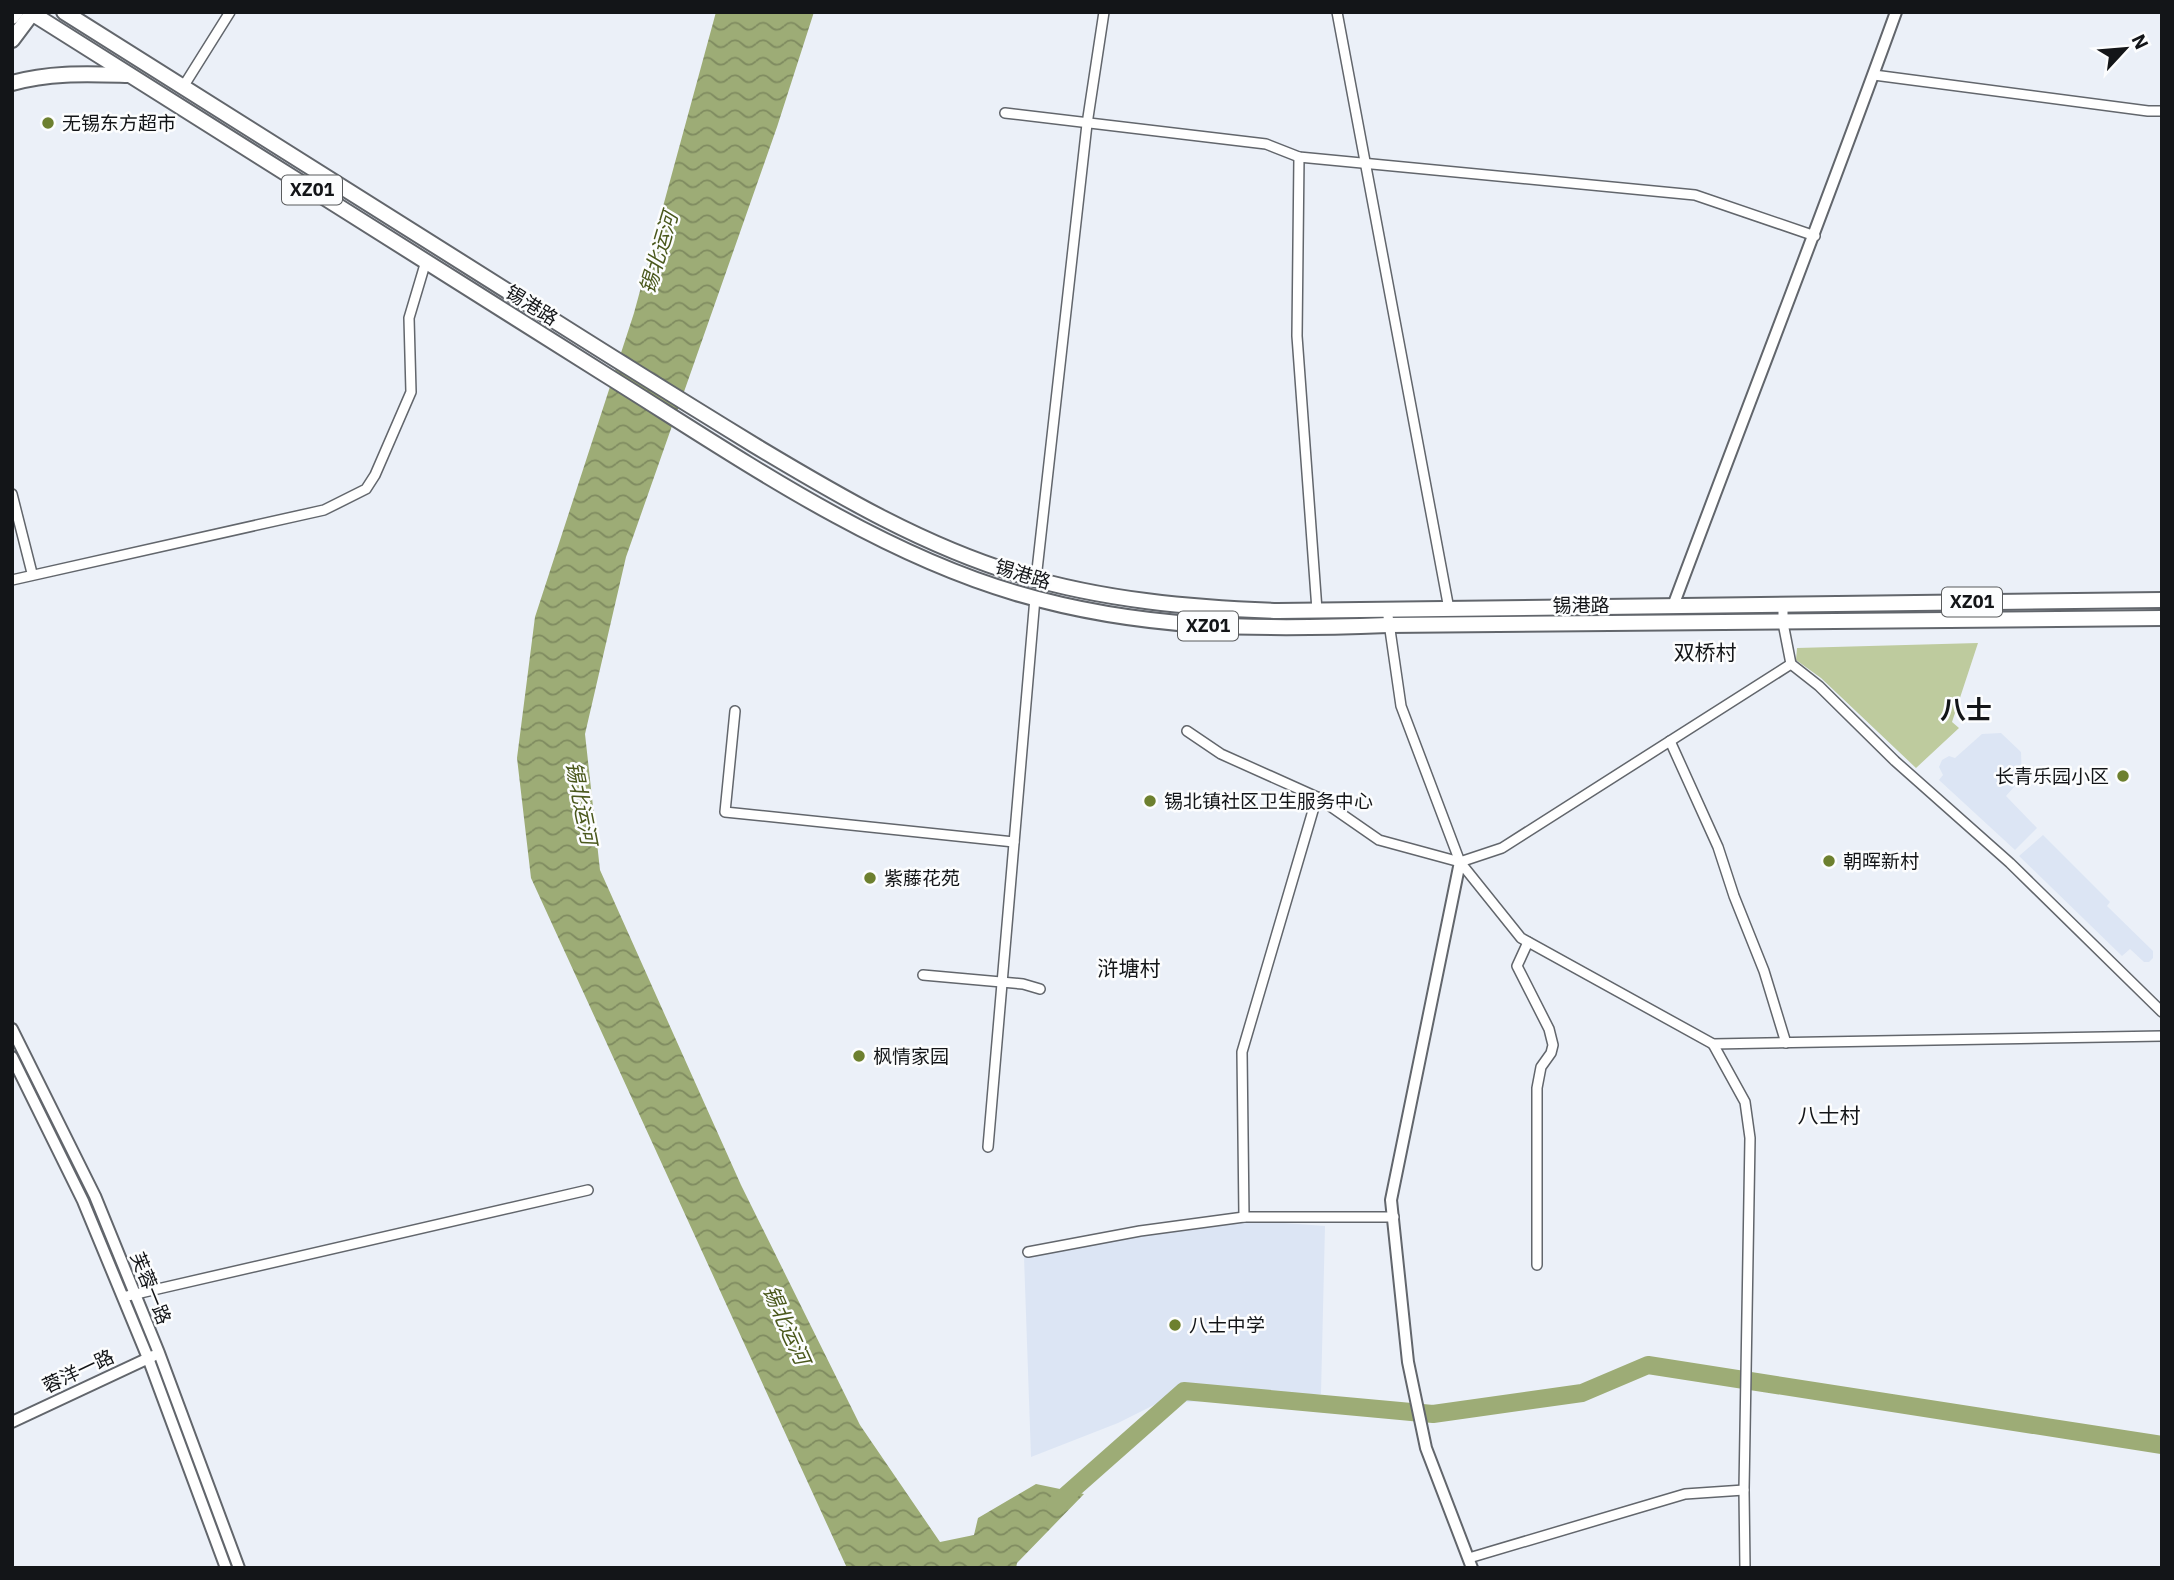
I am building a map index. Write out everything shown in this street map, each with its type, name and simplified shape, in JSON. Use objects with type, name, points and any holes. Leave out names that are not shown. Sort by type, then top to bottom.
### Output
[{"type":"main road","points":[[12,17],[16,12]]},
{"type":"main road","name":"锡港路","points":[[64,12],[684,402],[837,495],[966,556],[1036,579],[1074,589],[1151,602],[1231,609],[2162,600]]},
{"type":"main road","points":[[12,40],[32,13]]},
{"type":"main road","name":"锡港路","points":[[32,13],[678,420],[829,511],[872,534],[960,573],[1035,598],[1138,619],[1278,629],[1388,625],[2162,618]]},
{"type":"main road","points":[[12,83],[37,76],[83,73],[131,75]]},
{"type":"street","points":[[183,87],[230,12]]},
{"type":"street","points":[[1036,579],[1087,124],[1104,12]]},
{"type":"street","points":[[1337,12],[1449,608]]},
{"type":"street","points":[[1673,606],[1745,412],[1815,236],[1896,12]]},
{"type":"street","points":[[1874,75],[2162,111]]},
{"type":"street","points":[[1005,113],[1266,144],[1299,158],[1695,195],[1815,236]]},
{"type":"street","points":[[1299,158],[1297,336],[1317,610]]},
{"type":"street","points":[[12,579],[324,510],[366,489],[375,475],[411,392],[409,318],[426,261]]},
{"type":"street","points":[[12,494],[32,573]]},
{"type":"street","points":[[988,1147],[1035,598]]},
{"type":"street","points":[[1783,605],[1783,623],[1791,664],[2010,863],[2162,1012]]},
{"type":"street","points":[[1387,609],[1401,706],[1460,862],[1521,938],[1713,1044],[2162,1036]]},
{"type":"street","points":[[1187,730],[1221,754],[1317,797],[1379,840],[1460,862],[1502,848],[1791,664]]},
{"type":"street","points":[[735,711],[725,812],[1014,842]]},
{"type":"street","points":[[1670,741],[1718,847],[1764,971],[1786,1042]]},
{"type":"street","points":[[1244,1217],[1242,1052],[1317,797]]},
{"type":"street","points":[[1460,862],[1391,1200],[1408,1362],[1426,1448],[1471,1563],[1685,1494],[1744,1490]]},
{"type":"street","points":[[1528,942],[1517,967],[1549,1029],[1553,1045],[1541,1067],[1537,1088],[1537,1265]]},
{"type":"street","points":[[923,975],[1001,982],[1040,989]]},
{"type":"street","name":"芙蓉一路","points":[[12,1029],[95,1196],[159,1353],[239,1568]]},
{"type":"street","points":[[1713,1044],[1745,1102],[1750,1138],[1745,1568]]},
{"type":"street","name":"芙蓉一路","points":[[12,1057],[83,1201],[148,1358],[226,1568]]},
{"type":"street","points":[[123,1297],[588,1190]]},
{"type":"street","points":[[1028,1252],[1140,1231],[1244,1217],[1394,1217]]},
{"type":"street","name":"蓉洋一路","points":[[12,1422],[159,1353]]},
{"type":"shaded area","points":[[1978,643],[1952,722],[1959,728],[1916,768],[1821,678],[1796,660],[1797,648]]},
{"type":"shaded area","points":[[2001,733],[2021,752],[2022,778],[2006,796],[2037,828],[2015,850],[1939,780],[1943,775],[1939,767],[1942,760],[1949,756],[1955,758],[1982,734]]},
{"type":"shaded area","points":[[2043,835],[2110,902],[2107,906],[2153,951],[2153,958],[2149,962],[2144,962],[2130,949],[2122,956],[2019,856]]},
{"type":"shaded area","name":"八士中学","points":[[1258,1221],[1325,1226],[1321,1394],[1156,1404],[1118,1423],[1031,1457],[1024,1257],[1196,1224]]},
{"type":"water","name":"锡北运河","points":[[716,12],[814,12],[777,127],[626,557],[585,734],[600,870],[741,1185],[860,1425],[940,1542],[974,1535],[978,1518],[1036,1484],[1084,1494],[1017,1563],[1016,1568],[847,1568],[531,878],[517,758],[535,617],[634,313]]},
{"type":"waterway","points":[[1055,1505],[1184,1391],[1433,1414],[1582,1393],[1648,1365],[2162,1445]]},
{"type":"place","name":"无锡东方超市","points":[[48,123]]},
{"type":"place","name":"长青乐园小区","points":[[2123,776]]},
{"type":"place","name":"锡北镇社区卫生服务中心","points":[[1150,801]]},
{"type":"place","name":"朝晖新村","points":[[1829,861]]},
{"type":"place","name":"紫藤花苑","points":[[870,878]]},
{"type":"place","name":"枫情家园","points":[[859,1056]]},
{"type":"place","name":"八士中学","points":[[1175,1325]]},
{"type":"district","name":"双桥村","points":[[1705,653]]},
{"type":"district","name":"八士","points":[[1966,710]]},
{"type":"district","name":"浒塘村","points":[[1129,969]]},
{"type":"district","name":"八士村","points":[[1829,1116]]}]
